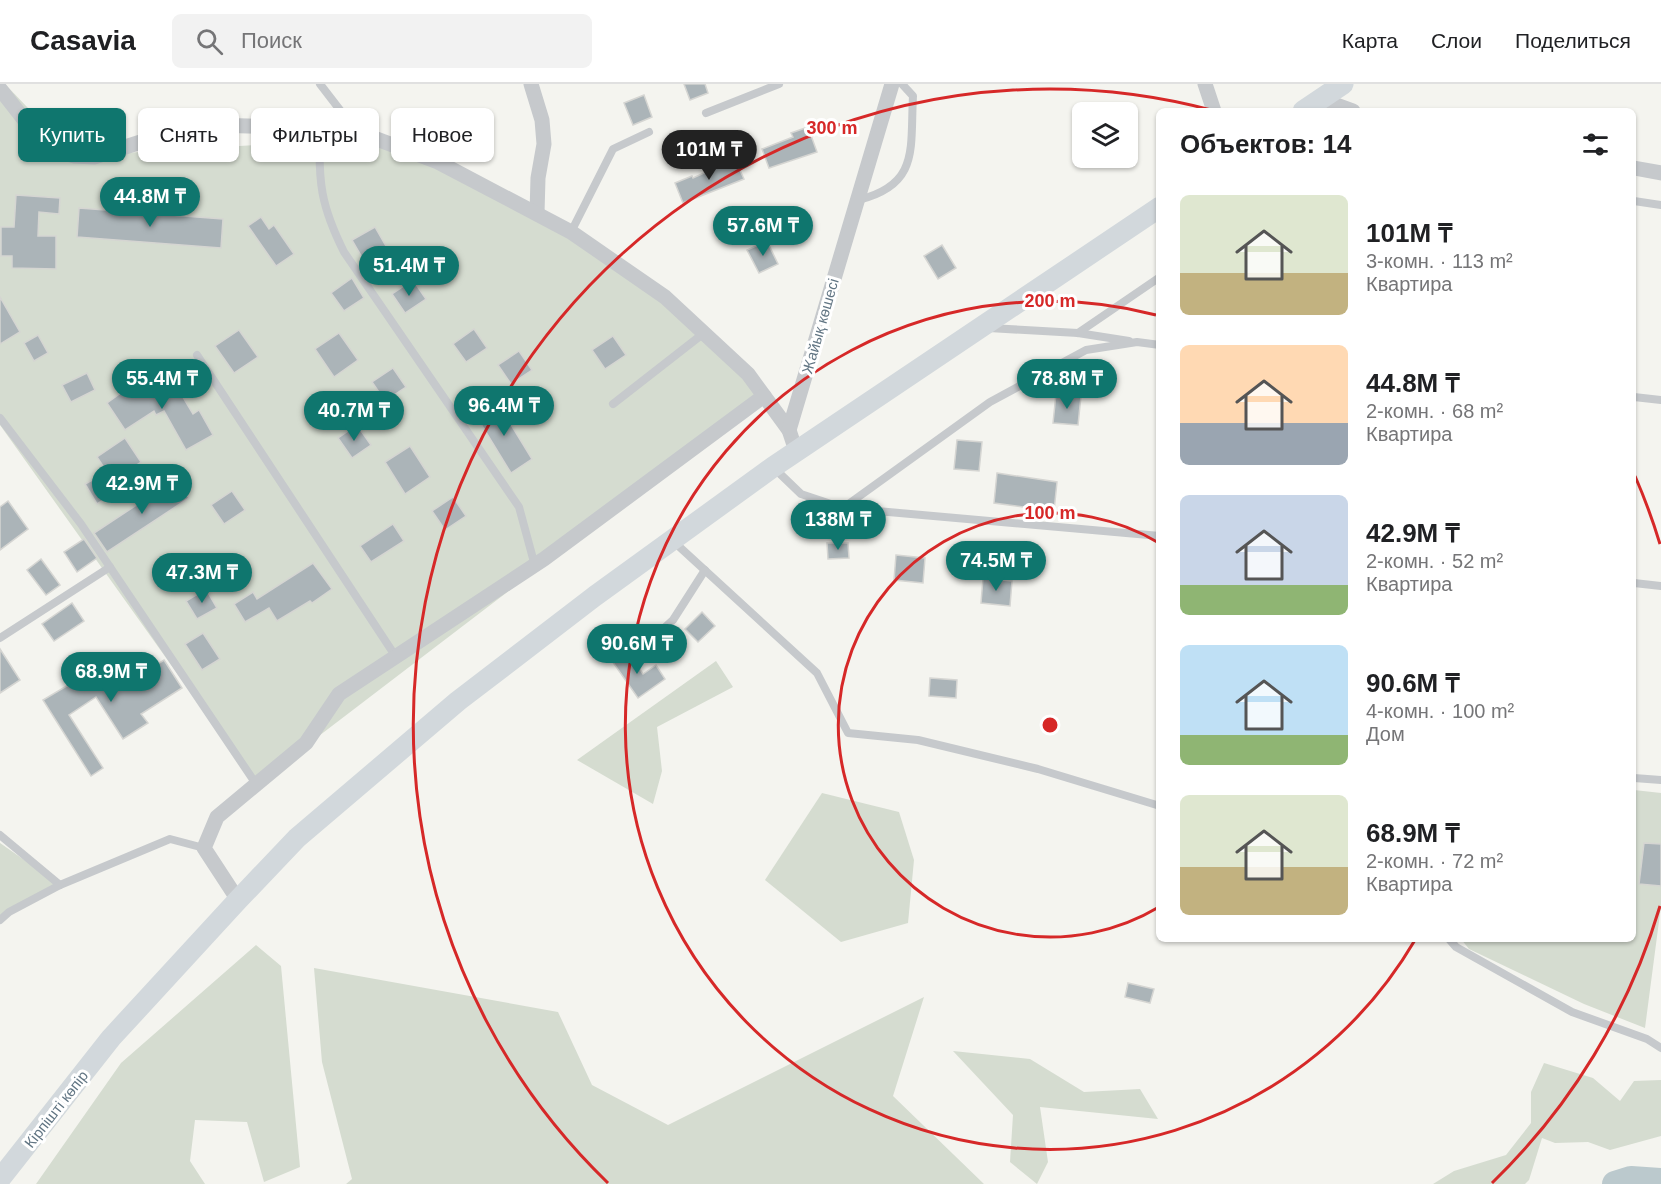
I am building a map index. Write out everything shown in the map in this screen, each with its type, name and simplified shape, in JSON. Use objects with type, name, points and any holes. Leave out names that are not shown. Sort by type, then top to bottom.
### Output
[{"type":"main road","points":[[1311,105],[1343,84]]},
{"type":"main road","name":"Кірпішті көпір","points":[[0,1179],[111,1038],[237,900],[297,838],[458,701],[773,467],[1156,210]]},
{"type":"street","points":[[531,84],[542,120],[544,144],[538,178],[537,213]]},
{"type":"street","name":"Жайық көшесі","points":[[789,430],[892,84]]},
{"type":"street","points":[[1205,84],[1213,108]]},
{"type":"street","points":[[0,88],[49,147],[74,156],[94,158],[172,132],[214,125],[251,126]]},
{"type":"street","points":[[1311,105],[1332,108]]},
{"type":"street","points":[[379,140],[438,162],[537,213],[571,232],[665,297],[748,374],[789,430],[796,452]]},
{"type":"street","points":[[1636,168],[1661,173]]},
{"type":"street","points":[[237,900],[204,848],[217,817],[306,743],[339,694],[535,566],[764,396]]},
{"type":"lane","points":[[320,84],[338,108]]},
{"type":"lane","points":[[706,113],[779,84]]},
{"type":"lane","points":[[857,200],[876,195],[897,182],[908,165],[913,96],[902,84]]},
{"type":"lane","points":[[571,232],[613,149],[649,132]]},
{"type":"lane","points":[[318,162],[318,172],[327,217],[344,252],[519,507],[535,566]]},
{"type":"lane","points":[[1636,201],[1661,205]]},
{"type":"lane","points":[[1078,333],[1156,280]]},
{"type":"lane","points":[[981,327],[1078,333],[1156,344]]},
{"type":"lane","points":[[613,404],[704,333]]},
{"type":"lane","points":[[843,508],[990,402],[1086,350],[1137,342]]},
{"type":"lane","points":[[197,355],[396,657]]},
{"type":"lane","points":[[1636,397],[1661,400]]},
{"type":"lane","points":[[0,418],[110,567],[256,784]]},
{"type":"lane","points":[[773,467],[801,494],[843,508],[1156,536]]},
{"type":"lane","points":[[673,540],[817,673],[848,733],[929,742],[1038,769],[1156,805]]},
{"type":"lane","points":[[0,638],[110,567]]},
{"type":"lane","points":[[640,650],[673,620],[705,570]]},
{"type":"lane","points":[[1636,583],[1661,586]]},
{"type":"lane","points":[[1636,778],[1661,780]]},
{"type":"lane","points":[[0,835],[60,885]]},
{"type":"lane","points":[[0,920],[9,912],[60,885],[170,839],[204,848]]},
{"type":"lane","points":[[1452,942],[1456,947],[1572,1012],[1647,1039],[1661,1048]]},
{"type":"shaded area","points":[[0,84],[5,84],[28,108],[18,108],[18,162],[126,162],[126,153],[138,152],[138,162],[239,162],[239,146],[251,145],[251,162],[379,162],[379,140],[391,146],[391,162],[424,162],[571,232],[704,333],[764,396],[256,784],[0,425]]},
{"type":"shaded area","points":[[716,661],[733,687],[657,727],[662,771],[653,804],[577,760]]},
{"type":"shaded area","points":[[1636,790],[1661,793],[1661,906],[1645,1028],[1584,1004],[1469,949],[1463,942],[1636,942]]},
{"type":"shaded area","points":[[822,793],[899,812],[914,860],[908,923],[841,942],[765,880]]},
{"type":"shaded area","points":[[0,843],[60,885],[0,920]]},
{"type":"shaded area","points":[[256,945],[281,966],[300,1167],[264,1182],[247,1122],[195,1120],[190,1161],[205,1184],[36,1184],[121,1063]]},
{"type":"shaded area","points":[[314,968],[558,1012],[592,1085],[668,1125],[924,997],[893,1096],[984,1184],[346,1184],[352,1179],[322,1062]]},
{"type":"shaded area","points":[[953,1051],[1030,1059],[1084,1092],[1140,1089],[1158,1119],[1040,1107],[1048,1162],[1037,1184],[1010,1162],[1013,1115]]},
{"type":"shaded area","points":[[1544,1063],[1593,1078],[1620,1101],[1634,1081],[1661,1080],[1661,1136],[1610,1150],[1588,1142],[1555,1143],[1542,1138],[1529,1180],[1525,1184],[1433,1184],[1454,1171],[1506,1155],[1531,1123],[1531,1092]]},
{"type":"building","points":[[684,84],[705,84],[708,93],[690,100]]},
{"type":"building","points":[[644,95],[652,117],[633,125],[624,103]]},
{"type":"building","points":[[808,127],[817,152],[769,168],[762,149],[793,137],[791,133]]},
{"type":"building","points":[[735,159],[744,179],[683,203],[675,183],[692,176],[693,178]]},
{"type":"building","points":[[16,195],[60,198],[59,214],[39,212],[38,236],[56,236],[56,269],[12,268],[12,256],[1,256],[1,227],[14,227]]},
{"type":"building","points":[[79,208],[223,219],[221,248],[77,237]]},
{"type":"building","points":[[261,217],[269,229],[274,225],[294,254],[276,266],[248,226]]},
{"type":"building","points":[[375,227],[394,260],[371,273],[352,240]]},
{"type":"building","points":[[767,241],[778,264],[759,273],[747,250]]},
{"type":"building","points":[[942,245],[956,268],[938,279],[924,256]]},
{"type":"building","points":[[352,278],[364,298],[344,311],[331,293]]},
{"type":"building","points":[[413,280],[426,299],[405,313],[392,294]]},
{"type":"building","points":[[0,297],[20,332],[0,344]]},
{"type":"building","points":[[474,329],[487,348],[466,362],[453,344]]},
{"type":"building","points":[[239,330],[258,357],[234,373],[215,346]]},
{"type":"building","points":[[339,333],[358,360],[334,377],[315,349]]},
{"type":"building","points":[[38,335],[48,353],[34,361],[24,343]]},
{"type":"building","points":[[613,336],[626,355],[605,369],[592,350]]},
{"type":"building","points":[[519,351],[532,370],[511,384],[498,365]]},
{"type":"building","points":[[393,368],[406,387],[385,401],[372,382]]},
{"type":"building","points":[[168,372],[193,414],[199,410],[213,435],[186,450],[164,411],[156,415],[154,411],[125,430],[107,403],[125,390],[128,395]]},
{"type":"building","points":[[87,373],[95,390],[71,402],[62,385]]},
{"type":"building","points":[[1056,394],[1081,396],[1078,425],[1053,423]]},
{"type":"building","points":[[497,402],[532,459],[511,473],[476,416]]},
{"type":"building","points":[[357,425],[371,445],[352,458],[338,438]]},
{"type":"building","points":[[125,438],[141,462],[107,485],[113,494],[97,504],[85,484],[107,472],[97,457]]},
{"type":"building","points":[[957,440],[982,442],[979,471],[954,469]]},
{"type":"building","points":[[410,446],[430,477],[405,494],[385,462]]},
{"type":"building","points":[[997,473],[1057,482],[1054,511],[994,503]]},
{"type":"building","points":[[176,479],[189,498],[107,552],[94,533]]},
{"type":"building","points":[[232,491],[245,510],[224,524],[211,505]]},
{"type":"building","points":[[453,497],[466,516],[445,530],[432,511]]},
{"type":"building","points":[[8,501],[28,529],[0,550],[0,507]]},
{"type":"building","points":[[393,524],[404,541],[371,562],[360,546]]},
{"type":"building","points":[[84,539],[97,558],[77,572],[64,552]]},
{"type":"building","points":[[827,543],[848,543],[849,558],[828,559]]},
{"type":"building","points":[[896,555],[925,558],[923,583],[894,580]]},
{"type":"building","points":[[41,559],[60,585],[46,595],[27,570]]},
{"type":"building","points":[[313,563],[332,589],[312,603],[310,601],[277,621],[269,608],[245,622],[234,604],[253,592],[257,599]]},
{"type":"building","points":[[983,578],[1012,581],[1010,606],[981,603]]},
{"type":"building","points":[[206,589],[217,608],[197,619],[186,601]]},
{"type":"building","points":[[72,603],[84,621],[54,641],[42,624]]},
{"type":"building","points":[[702,612],[715,626],[698,642],[685,629]]},
{"type":"building","points":[[203,633],[220,659],[202,670],[185,644]]},
{"type":"building","points":[[0,649],[20,680],[0,693]]},
{"type":"building","points":[[627,650],[643,674],[656,665],[665,679],[638,698],[612,661]]},
{"type":"building","points":[[164,660],[182,688],[141,714],[148,723],[123,739],[96,697],[69,715],[103,768],[91,776],[43,700],[107,662],[123,686]]},
{"type":"building","points":[[930,678],[957,680],[956,698],[929,696]]},
{"type":"building","points":[[1644,843],[1661,844],[1661,886],[1639,884]]},
{"type":"building","points":[[1128,983],[1154,989],[1150,1003],[1125,997]]},
{"type":"waterway","points":[[1615,1184],[1631,1179],[1661,1181]]}]
